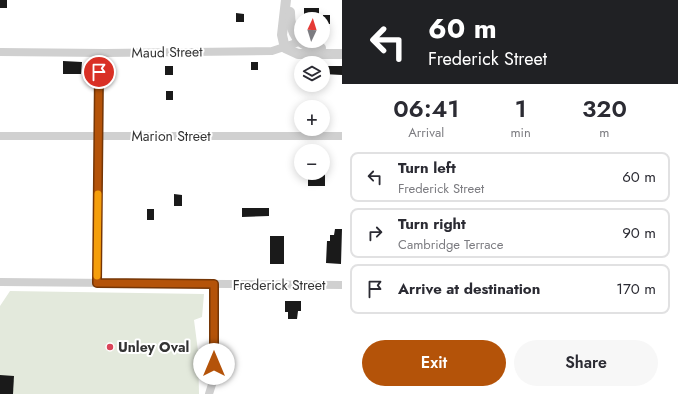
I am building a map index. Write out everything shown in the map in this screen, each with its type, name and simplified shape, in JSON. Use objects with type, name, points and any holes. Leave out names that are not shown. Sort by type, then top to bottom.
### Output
[{"type":"street","points":[[288,0],[291,27],[294,36]]},
{"type":"street","points":[[285,48],[282,35],[288,0]]},
{"type":"street","name":"Maud Street","points":[[0,52],[104,53],[265,51],[285,48],[294,44]]},
{"type":"street","name":"Maud Street","points":[[285,48],[298,54],[342,54]]},
{"type":"street","points":[[330,48],[342,48]]},
{"type":"street","points":[[97,283],[99,72]]},
{"type":"street","name":"Marion Street","points":[[0,136],[342,136]]},
{"type":"street","name":"Frederick Street","points":[[0,282],[342,285]]},
{"type":"street","points":[[209,394],[214,378],[214,284]]},
{"type":"shaded area","points":[[10,291],[204,294],[202,317],[194,320],[198,351],[199,394],[0,394],[0,306]]},
{"type":"building","points":[[0,0],[7,0],[7,8],[0,8]]},
{"type":"building","points":[[304,8],[319,8],[319,12],[304,12]]},
{"type":"building","points":[[236,13],[244,14],[244,22],[236,22]]},
{"type":"building","points":[[63,61],[82,62],[81,74],[63,74]]},
{"type":"building","points":[[251,62],[258,62],[258,70],[251,70]]},
{"type":"building","points":[[165,66],[173,66],[173,75],[165,75]]},
{"type":"building","points":[[330,66],[342,66],[342,75],[330,74]]},
{"type":"building","points":[[166,91],[173,91],[173,100],[166,100]]},
{"type":"building","points":[[308,180],[325,180],[325,186],[308,186]]},
{"type":"building","points":[[174,194],[182,195],[182,206],[174,206]]},
{"type":"building","points":[[242,208],[269,208],[269,216],[242,217]]},
{"type":"building","points":[[147,209],[154,209],[154,220],[147,220]]},
{"type":"building","points":[[335,229],[342,229],[341,264],[326,263],[327,241],[330,241],[330,235],[334,235]]},
{"type":"building","points":[[270,236],[284,236],[284,264],[270,264]]},
{"type":"building","points":[[285,301],[301,301],[301,311],[298,311],[297,319],[288,319],[288,312],[285,312]]},
{"type":"building","points":[[0,375],[14,376],[13,394],[0,394]]},
{"type":"slow traffic","points":[[97,276],[98,194]]},
{"type":"place","name":"Unley Oval","points":[[110,347]]},
{"type":"route","points":[[99,72],[97,283],[214,284],[214,364]]}]
